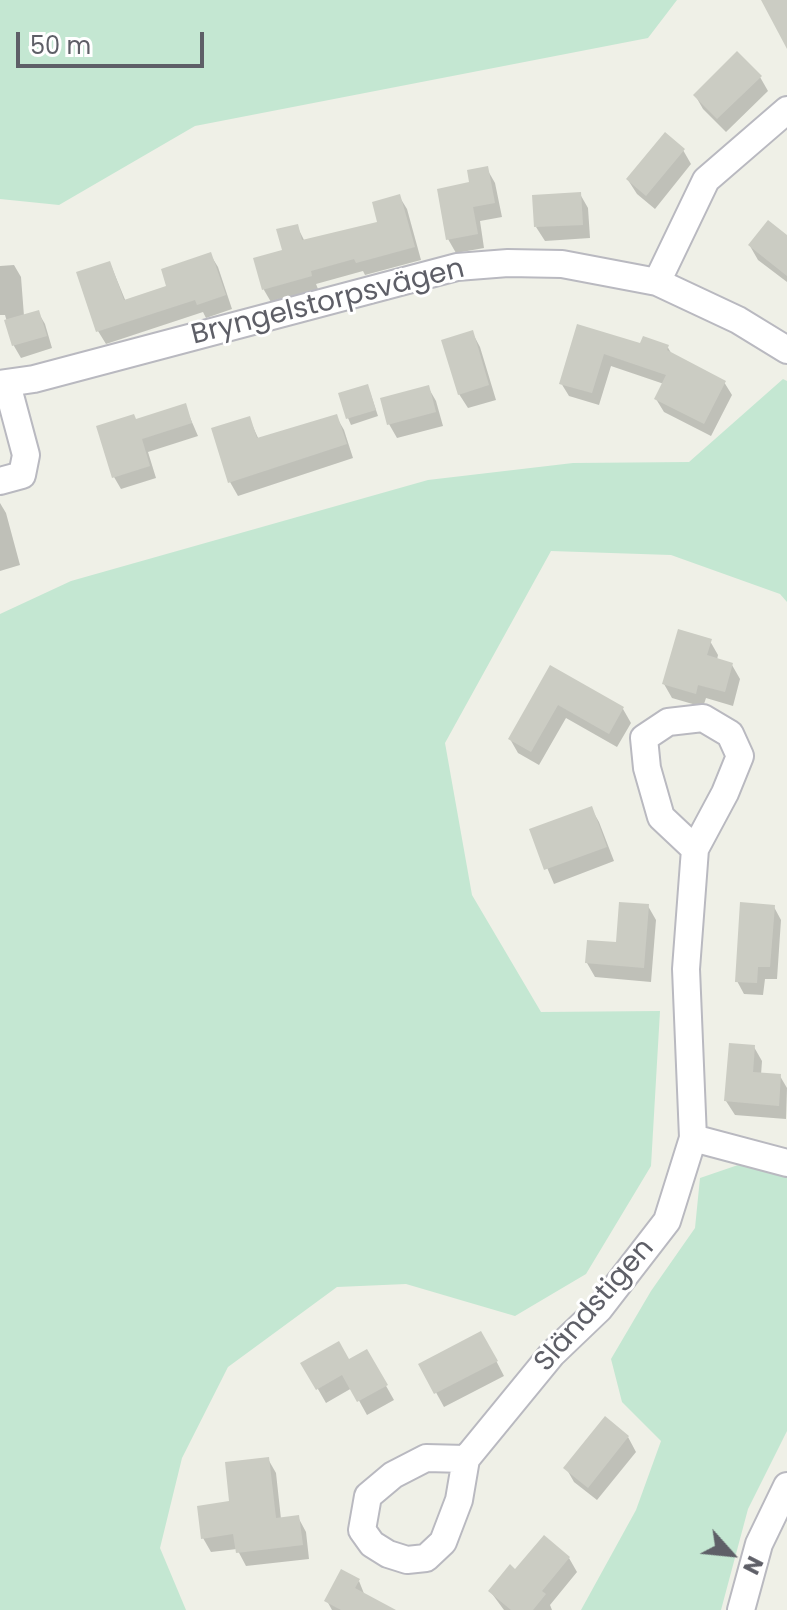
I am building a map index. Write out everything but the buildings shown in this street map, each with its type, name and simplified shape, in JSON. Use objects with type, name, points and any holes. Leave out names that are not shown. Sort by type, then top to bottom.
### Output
[{"type":"street","points":[[657,282],[706,180],[787,110]]},
{"type":"street","name":"Bryngelstorpsvägen","points":[[3,384],[457,267],[508,263],[562,264],[657,282],[738,320],[787,350]]},
{"type":"street","points":[[0,481],[22,475],[26,455],[3,384]]},
{"type":"street","name":"Sländstigen","points":[[466,1459],[426,1458],[393,1475],[368,1496],[362,1530],[372,1544],[407,1560],[426,1558],[443,1542],[459,1500],[466,1459],[552,1354],[599,1309],[667,1221],[693,1138],[686,969],[695,849],[725,793],[740,756],[730,734],[703,718],[668,722],[644,738],[647,768],[661,817],[695,849]]},
{"type":"street","points":[[693,1138],[787,1163]]},
{"type":"street","points":[[741,1610],[759,1544],[787,1486]]},
{"type":"green space","points":[[0,0],[677,0],[648,38],[195,126],[59,205],[0,199]]},
{"type":"green space","points":[[783,379],[787,381],[787,602],[780,594],[671,555],[551,551],[445,743],[472,895],[541,1012],[660,1011],[651,1166],[586,1274],[515,1316],[406,1284],[337,1287],[228,1367],[182,1458],[160,1548],[186,1610],[0,1610],[0,614],[71,581],[428,480],[573,463],[689,462]]},
{"type":"green space","points":[[738,1165],[787,1175],[787,1431],[748,1509],[721,1610],[581,1610],[636,1510],[661,1441],[622,1402],[611,1359],[651,1291],[695,1228],[700,1178]]}]
